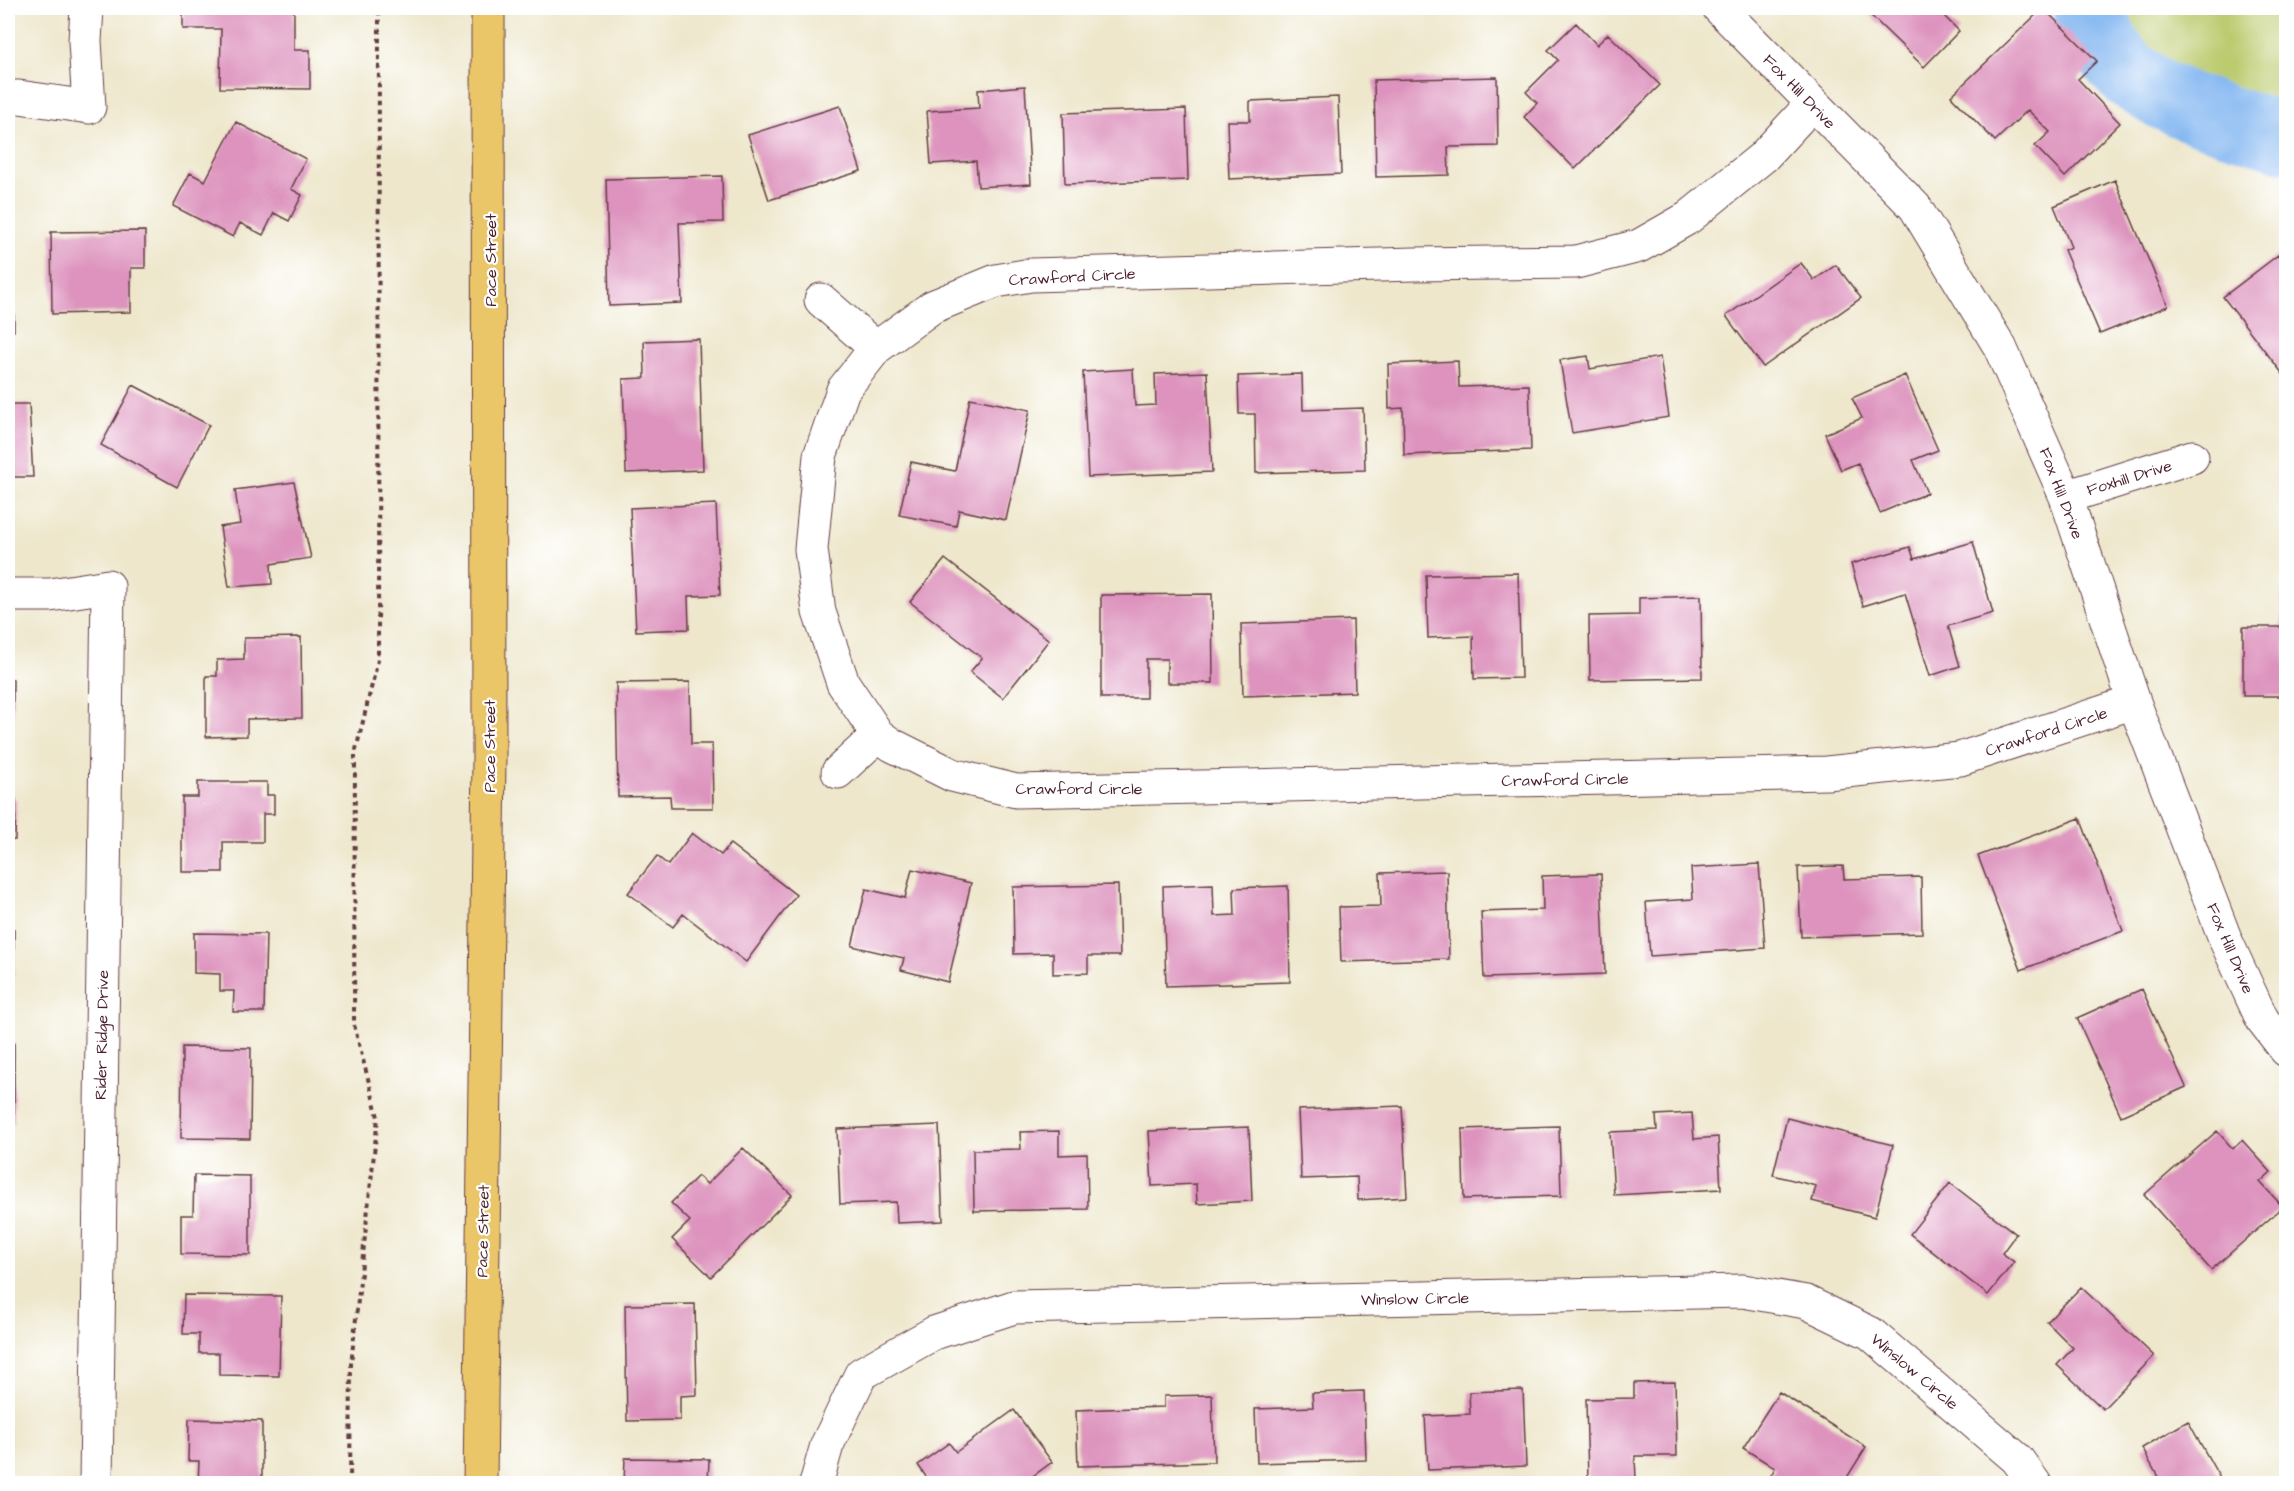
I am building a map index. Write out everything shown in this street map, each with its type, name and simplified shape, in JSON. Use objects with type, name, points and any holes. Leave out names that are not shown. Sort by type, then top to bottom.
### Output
[{"type":"main road","name":"Pace Street","points":[[480,1484],[489,734],[488,8]]},
{"type":"street","points":[[8,97],[89,107],[85,41],[87,8]]},
{"type":"street","name":"Fox Hill Drive","points":[[1719,8],[1915,207],[2000,347],[2066,497],[2134,702],[2226,941],[2262,1019],[2286,1050]]},
{"type":"street","name":"Crawford Circle","points":[[1812,104],[1754,164],[1688,218],[1639,246],[1575,262],[1415,264],[1031,275],[996,281],[932,307],[876,348],[843,390],[820,456],[811,549],[819,612],[843,683],[878,735],[892,745],[952,775],[1016,791],[1827,773],[1960,759],[2134,702]]},
{"type":"street","points":[[821,300],[876,348]]},
{"type":"street","name":"Foxhill Drive","points":[[2066,497],[2192,457]]},
{"type":"street","name":"Rider Ridge Drive","points":[[8,595],[50,595],[108,586],[96,1484]]},
{"type":"street","points":[[838,772],[878,735]]},
{"type":"street","name":"Winslow Circle","points":[[816,1484],[827,1445],[861,1374],[934,1333],[1014,1307],[1743,1291],[1806,1302],[1870,1333],[2017,1459],[2035,1484]]},
{"type":"path","points":[[350,1484],[351,1364],[378,1118],[354,1025],[354,1001],[355,754],[378,660],[379,8]]},
{"type":"green space","points":[[2078,8],[2286,8],[2286,158],[2174,106],[2129,81],[2105,55]]},
{"type":"building","points":[[183,8],[294,8],[294,50],[310,50],[310,89],[220,88],[221,29],[183,29]]},
{"type":"building","points":[[1863,8],[1954,8],[1945,17],[1959,31],[1924,67]]},
{"type":"building","points":[[2043,8],[2097,61],[2078,79],[2120,123],[2065,177],[2035,146],[2050,132],[2028,110],[1995,141],[1951,96]]},
{"type":"building","points":[[1576,23],[1597,45],[1608,34],[1660,85],[1575,169],[1524,117],[1537,103],[1526,92],[1558,60],[1548,50]]},
{"type":"building","points":[[1497,77],[1498,146],[1448,147],[1449,175],[1376,177],[1374,80]]},
{"type":"building","points":[[1025,86],[1031,184],[978,187],[976,161],[931,164],[927,111],[979,108],[978,90]]},
{"type":"building","points":[[1338,97],[1341,174],[1229,179],[1227,121],[1250,121],[1250,101]]},
{"type":"building","points":[[840,106],[861,171],[769,200],[748,135]]},
{"type":"building","points":[[1186,109],[1188,180],[1065,184],[1063,113]]},
{"type":"building","points":[[236,122],[306,159],[291,189],[302,195],[289,221],[274,213],[263,235],[240,223],[233,237],[173,206],[190,173],[205,181]]},
{"type":"building","points":[[722,176],[723,222],[679,223],[682,303],[609,306],[606,179]]},
{"type":"building","points":[[2115,180],[2168,306],[2100,334],[2064,250],[2071,247],[2054,206]]},
{"type":"building","points":[[8,211],[13,211],[14,331],[8,331]]},
{"type":"building","points":[[145,231],[145,268],[131,268],[131,312],[52,314],[51,232]]},
{"type":"building","points":[[2278,255],[2286,266],[2286,378],[2223,297]]},
{"type":"building","points":[[1801,263],[1814,280],[1836,265],[1861,298],[1763,367],[1726,316]]},
{"type":"building","points":[[699,339],[703,470],[626,473],[623,379],[645,378],[644,341]]},
{"type":"building","points":[[1588,356],[1590,369],[1660,357],[1669,417],[1572,433],[1560,360]]},
{"type":"building","points":[[1458,361],[1459,387],[1529,385],[1531,450],[1404,455],[1403,408],[1389,409],[1388,364]]},
{"type":"building","points":[[1133,369],[1135,406],[1156,405],[1155,374],[1207,372],[1212,472],[1088,477],[1083,372]]},
{"type":"building","points":[[1302,374],[1303,410],[1363,408],[1365,470],[1256,473],[1255,414],[1239,414],[1238,376]]},
{"type":"building","points":[[1905,375],[1938,450],[1913,460],[1927,493],[1880,513],[1858,463],[1841,470],[1825,434],[1862,418],[1852,398]]},
{"type":"building","points":[[133,385],[209,425],[177,487],[101,445]]},
{"type":"building","points":[[970,398],[1030,410],[1006,520],[959,510],[956,526],[899,515],[911,462],[955,471]]},
{"type":"building","points":[[8,404],[29,404],[33,477],[8,477]]},
{"type":"building","points":[[294,482],[311,558],[271,564],[272,584],[229,587],[220,527],[240,524],[235,490]]},
{"type":"building","points":[[716,504],[720,595],[688,596],[689,629],[636,631],[630,508]]},
{"type":"building","points":[[1973,542],[1993,613],[1948,626],[1960,666],[1930,676],[1905,593],[1863,606],[1851,564],[1910,547],[1914,559]]},
{"type":"building","points":[[945,559],[1049,640],[1003,698],[970,672],[982,658],[910,602]]},
{"type":"building","points":[[1518,573],[1521,678],[1474,679],[1473,636],[1428,638],[1426,575]]},
{"type":"building","points":[[1212,594],[1213,683],[1167,683],[1167,659],[1146,659],[1146,698],[1101,698],[1101,595]]},
{"type":"building","points":[[2282,595],[2286,595],[2286,696],[2243,696],[2243,627],[2282,627]]},
{"type":"building","points":[[1701,596],[1702,678],[1590,680],[1589,616],[1639,615],[1639,598]]},
{"type":"building","points":[[1353,620],[1355,692],[1243,696],[1241,624]]},
{"type":"building","points":[[301,637],[302,718],[247,719],[247,736],[206,737],[206,676],[217,676],[217,660],[244,659],[244,638]]},
{"type":"building","points":[[8,679],[13,680],[12,768],[8,768]]},
{"type":"building","points":[[690,682],[691,744],[712,744],[713,808],[671,808],[670,796],[618,797],[616,683]]},
{"type":"building","points":[[198,782],[267,782],[267,795],[274,795],[274,814],[263,814],[263,842],[223,842],[223,872],[182,872],[182,797],[198,797]]},
{"type":"building","points":[[8,799],[16,799],[15,840],[8,840]]},
{"type":"building","points":[[2080,818],[2123,931],[2021,970],[1978,856]]},
{"type":"building","points":[[692,833],[721,855],[730,844],[796,895],[746,962],[683,914],[673,927],[628,893],[657,856],[668,865]]},
{"type":"building","points":[[1759,864],[1765,948],[1650,956],[1646,902],[1693,899],[1691,868]]},
{"type":"building","points":[[1843,866],[1844,879],[1921,877],[1922,933],[1801,937],[1798,867]]},
{"type":"building","points":[[912,869],[971,883],[948,982],[901,970],[904,958],[852,946],[866,889],[905,898]]},
{"type":"building","points":[[1447,871],[1449,959],[1341,962],[1339,907],[1381,906],[1380,873]]},
{"type":"building","points":[[1601,874],[1605,974],[1484,978],[1481,912],[1543,910],[1542,876]]},
{"type":"building","points":[[1213,884],[1214,916],[1235,915],[1234,888],[1288,886],[1290,982],[1166,986],[1163,886]]},
{"type":"building","points":[[1118,885],[1120,956],[1088,956],[1088,973],[1053,974],[1053,953],[1014,954],[1013,887]]},
{"type":"building","points":[[8,929],[14,929],[14,976],[8,977]]},
{"type":"building","points":[[194,933],[266,934],[264,1012],[233,1012],[234,991],[220,991],[220,974],[194,973]]},
{"type":"building","points":[[2142,989],[2186,1087],[2121,1116],[2077,1018]]},
{"type":"building","points":[[8,1043],[14,1043],[14,1123],[8,1123]]},
{"type":"building","points":[[182,1047],[251,1048],[250,1139],[181,1138]]},
{"type":"building","points":[[1402,1106],[1407,1197],[1358,1200],[1357,1177],[1301,1179],[1298,1110]]},
{"type":"building","points":[[1692,1113],[1694,1139],[1718,1137],[1721,1189],[1614,1195],[1610,1132],[1657,1130],[1656,1115]]},
{"type":"building","points":[[1787,1118],[1893,1145],[1875,1217],[1812,1201],[1816,1186],[1773,1175]]},
{"type":"building","points":[[939,1125],[943,1221],[897,1223],[896,1202],[840,1204],[837,1129]]},
{"type":"building","points":[[1559,1126],[1561,1196],[1464,1199],[1462,1129]]},
{"type":"building","points":[[1249,1127],[1252,1201],[1197,1204],[1196,1184],[1152,1186],[1149,1131]]},
{"type":"building","points":[[1059,1131],[1059,1155],[1087,1154],[1088,1209],[974,1211],[973,1150],[1021,1149],[1020,1132]]},
{"type":"building","points":[[2217,1131],[2233,1149],[2242,1140],[2271,1172],[2260,1182],[2283,1207],[2211,1270],[2144,1195]]},
{"type":"building","points":[[743,1148],[792,1195],[711,1277],[672,1239],[690,1221],[671,1203],[698,1176],[707,1184]]},
{"type":"building","points":[[194,1175],[250,1176],[250,1255],[181,1254],[181,1215],[193,1215]]},
{"type":"building","points":[[1950,1183],[2016,1234],[2002,1253],[2014,1262],[1988,1295],[1910,1234]]},
{"type":"building","points":[[2081,1287],[2154,1356],[2103,1409],[2057,1365],[2073,1348],[2047,1322]]},
{"type":"building","points":[[184,1295],[281,1296],[279,1376],[219,1375],[219,1353],[199,1353],[199,1334],[183,1334]]},
{"type":"building","points":[[695,1304],[697,1395],[680,1396],[680,1420],[627,1421],[625,1305]]},
{"type":"building","points":[[1675,1382],[1677,1456],[1635,1456],[1636,1480],[1588,1481],[1586,1399],[1634,1398],[1634,1383]]},
{"type":"building","points":[[1523,1390],[1526,1466],[1428,1470],[1425,1416],[1470,1414],[1469,1392]]},
{"type":"building","points":[[1364,1391],[1366,1460],[1257,1463],[1255,1409],[1313,1407],[1312,1393]]},
{"type":"building","points":[[1779,1392],[1866,1447],[1843,1484],[1766,1484],[1775,1468],[1743,1448]]},
{"type":"building","points":[[1212,1395],[1214,1462],[1078,1466],[1076,1410],[1164,1407],[1164,1396]]},
{"type":"building","points":[[1014,1410],[1052,1462],[1022,1484],[931,1484],[918,1465],[949,1443],[956,1452]]},
{"type":"building","points":[[189,1419],[262,1421],[262,1484],[198,1484],[199,1461],[188,1461]]},
{"type":"building","points":[[2188,1421],[2223,1484],[2162,1484],[2142,1448]]},
{"type":"building","points":[[8,1429],[10,1429],[9,1473],[8,1473]]},
{"type":"building","points":[[625,1458],[709,1459],[708,1484],[624,1484]]},
{"type":"waterway","points":[[2088,8],[2109,51],[2134,78],[2153,90],[2197,110],[2286,138]]}]
